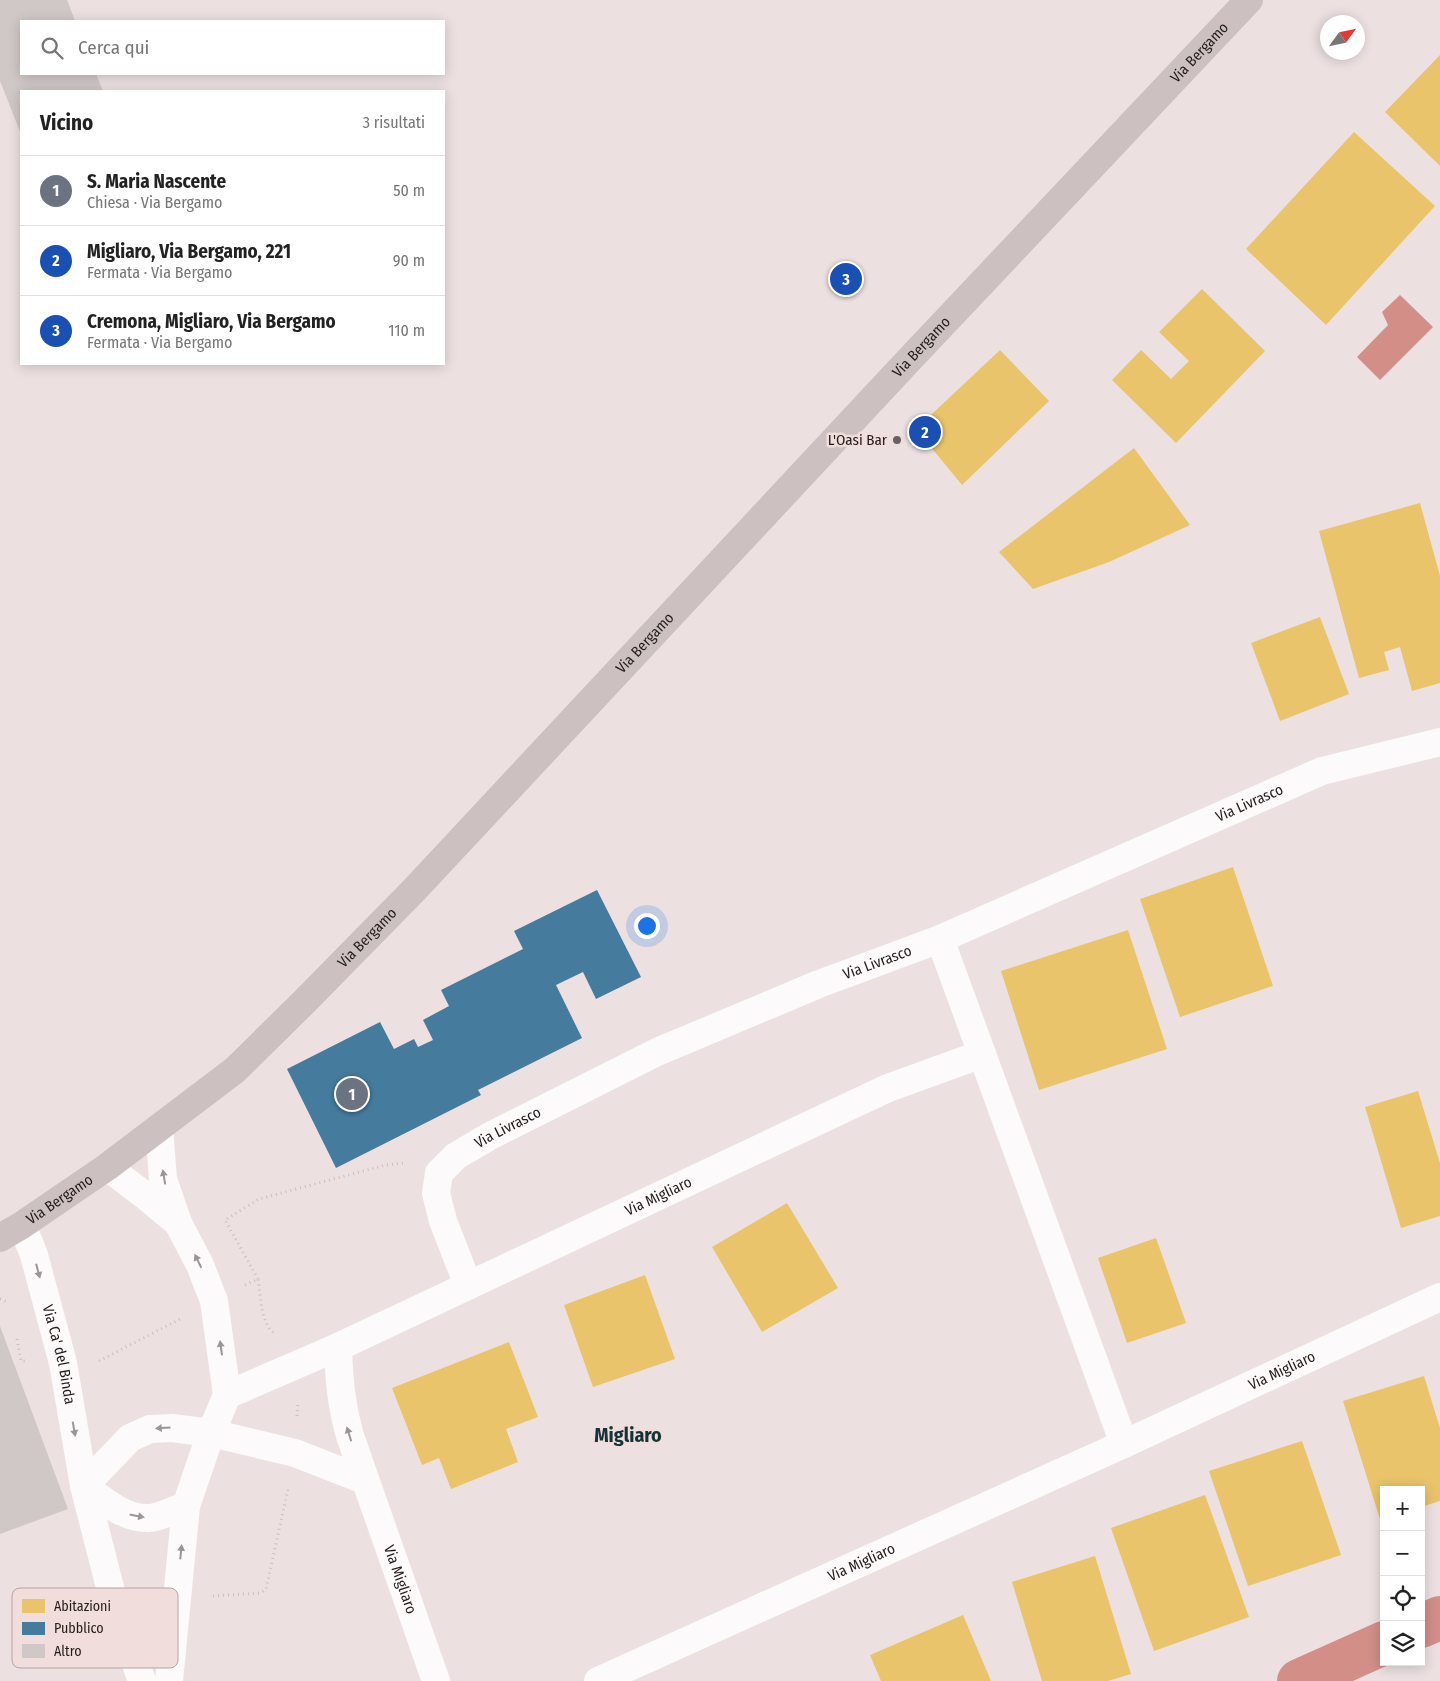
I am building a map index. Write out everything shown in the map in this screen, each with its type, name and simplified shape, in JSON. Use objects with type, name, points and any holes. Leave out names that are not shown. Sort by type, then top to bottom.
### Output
[{"type":"main road","name":"Via Bergamo","points":[[11,1232],[107,1167],[235,1070],[305,1001],[415,889],[908,361],[1249,0]]},
{"type":"street","name":"Via Livrasco","points":[[468,1285],[443,1221],[436,1193],[439,1173],[456,1156],[490,1136],[657,1052],[819,984],[940,939],[1322,771],[1440,742]]},
{"type":"street","points":[[940,939],[1124,1444]]},
{"type":"street","name":"Via Migliaro","points":[[227,1395],[338,1347],[888,1088],[982,1054]]},
{"type":"street","points":[[159,1128],[163,1179],[178,1223],[200,1265],[214,1301],[227,1395],[211,1433],[186,1506],[178,1588]]},
{"type":"street","points":[[107,1167],[178,1223]]},
{"type":"street","name":"Via Ca' del Binda","points":[[11,1232],[34,1255],[63,1364],[84,1486],[110,1588]]},
{"type":"street","name":"Via Migliaro","points":[[598,1681],[1124,1444],[1440,1297]]},
{"type":"street","name":"Via Migliaro","points":[[338,1347],[343,1412],[364,1480],[436,1681]]},
{"type":"street","points":[[186,1506],[150,1518],[131,1515],[115,1508],[84,1486],[130,1438],[150,1429],[172,1428],[211,1433],[295,1453],[364,1480]]},
{"type":"street","name":"Via Ca' del Binda","points":[[137,1668],[142,1681]]},
{"type":"street","points":[[169,1681],[170,1668]]},
{"type":"path","points":[[276,1335],[270,1331],[264,1318],[258,1279],[225,1220],[259,1200],[294,1189],[386,1165],[456,1156]]},
{"type":"path","points":[[250,1283],[258,1279]]},
{"type":"path","points":[[0,1299],[7,1302],[9,1311]]},
{"type":"path","points":[[93,1364],[183,1318]]},
{"type":"path","points":[[16,1338],[21,1361]]},
{"type":"path","points":[[297,1424],[298,1399]]},
{"type":"path","points":[[204,1596],[260,1593],[266,1589],[288,1488]]},
{"type":"shaded area","points":[[1400,295],[1433,327],[1380,380],[1357,357],[1388,325],[1382,312]]},
{"type":"building: Abitazioni","points":[[1440,55],[1440,166],[1385,112]]},
{"type":"building: Abitazioni","points":[[1354,132],[1435,206],[1326,325],[1246,249]]},
{"type":"building: Abitazioni","points":[[1202,289],[1265,351],[1176,443],[1112,380],[1141,350],[1171,379],[1189,361],[1159,332]]},
{"type":"building: Abitazioni","points":[[1000,350],[1049,401],[962,485],[916,429]]},
{"type":"building: Abitazioni","points":[[1134,448],[1190,525],[1109,562],[1033,589],[999,552]]},
{"type":"building: Abitazioni","points":[[1420,503],[1440,576],[1440,683],[1412,691],[1400,647],[1384,652],[1389,670],[1359,678],[1319,531]]},
{"type":"building: Abitazioni","points":[[1320,617],[1349,694],[1280,721],[1251,643]]},
{"type":"building: Abitazioni","points":[[1233,867],[1273,986],[1180,1017],[1140,899]]},
{"type":"building: Abitazioni","points":[[1128,930],[1167,1049],[1039,1090],[1001,971]]},
{"type":"building: Abitazioni","points":[[1418,1091],[1440,1163],[1440,1216],[1401,1228],[1365,1107]]},
{"type":"building: Abitazioni","points":[[787,1203],[838,1288],[762,1332],[712,1247]]},
{"type":"building: Abitazioni","points":[[1156,1238],[1186,1323],[1127,1343],[1098,1258]]},
{"type":"building: Abitazioni","points":[[645,1275],[675,1359],[593,1387],[564,1305]]},
{"type":"building: Abitazioni","points":[[509,1342],[538,1417],[506,1429],[518,1462],[451,1489],[439,1458],[422,1465],[392,1388]]},
{"type":"building: Abitazioni","points":[[1424,1376],[1440,1428],[1440,1501],[1425,1506],[1425,1486],[1380,1486],[1380,1519],[1343,1401]]},
{"type":"building: Abitazioni","points":[[1302,1441],[1341,1555],[1248,1586],[1209,1471]]},
{"type":"building: Abitazioni","points":[[1205,1495],[1249,1617],[1154,1651],[1111,1528]]},
{"type":"building: Abitazioni","points":[[1095,1556],[1131,1674],[1108,1681],[1042,1681],[1012,1582]]},
{"type":"building: Abitazioni","points":[[963,1615],[991,1681],[881,1681],[870,1655]]},
{"type":"building: Pubblico","points":[[597,890],[641,977],[596,999],[583,972],[556,985],[582,1038],[478,1090],[481,1095],[336,1168],[287,1069],[380,1022],[394,1049],[414,1039],[418,1047],[433,1040],[423,1020],[449,1006],[441,990],[523,949],[514,931]]},
{"type":"building: Altro","points":[[0,0],[67,0],[75,20],[20,20],[20,75],[96,75],[103,90],[20,90],[20,131],[0,81]]},
{"type":"building: Altro","points":[[0,1326],[68,1509],[0,1534]]},
{"type":"waterway","points":[[1425,1624],[1440,1618]]},
{"type":"waterway","points":[[1299,1681],[1380,1645]]},
{"type":"place","name":"Cremona, Migliaro, Via Bergamo","points":[[846,279]]},
{"type":"place","name":"Migliaro, Via Bergamo, 221","points":[[925,432]]},
{"type":"place","name":"L'Oasi Bar","points":[[897,440]]},
{"type":"place","name":"S. Maria Nascente","points":[[352,1094]]},
{"type":"district","name":"Migliaro","points":[[628,1435]]}]
